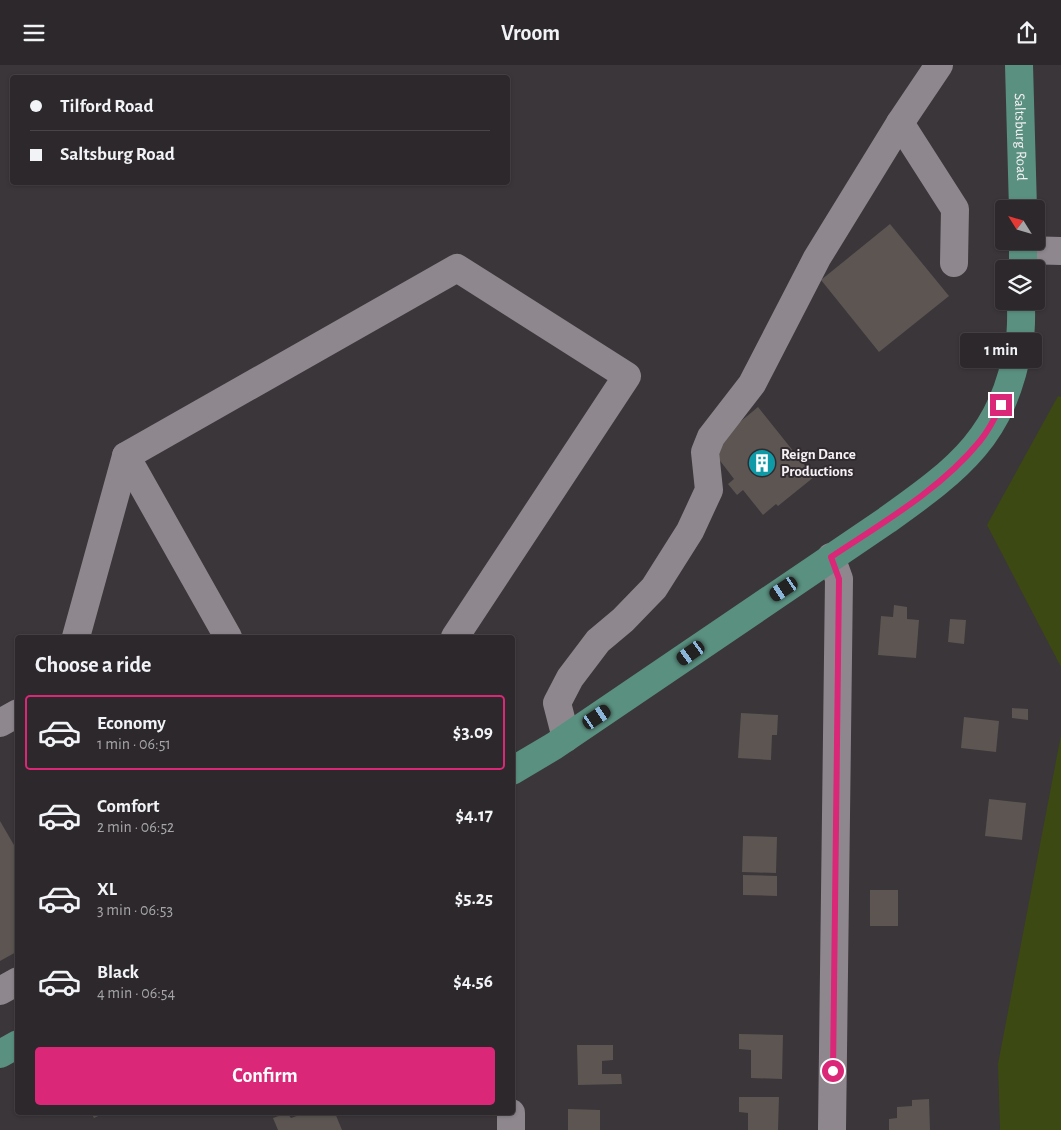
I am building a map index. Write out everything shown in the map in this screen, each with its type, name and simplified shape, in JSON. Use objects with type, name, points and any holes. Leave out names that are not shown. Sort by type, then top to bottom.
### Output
[{"type":"main road","name":"Saltsburg Road","points":[[1019,65],[1022,200]]},
{"type":"main road","points":[[515,769],[566,738],[925,493],[962,461],[980,441],[1001,405],[1012,374],[1020,341],[1022,310]]},
{"type":"main road","points":[[0,1054],[15,1046]]},
{"type":"street","points":[[566,738],[557,703],[570,678],[598,641],[623,620],[654,588],[690,531],[709,489],[705,452],[711,437],[752,384],[817,257],[900,123],[939,65]]},
{"type":"street","points":[[900,123],[955,209],[954,263]]},
{"type":"street","points":[[1023,253],[1061,251]]},
{"type":"street","points":[[77,635],[126,456],[457,268],[627,376],[455,635]]},
{"type":"street","points":[[126,456],[227,635]]},
{"type":"street","points":[[831,557],[839,579],[832,1130]]},
{"type":"street","points":[[0,723],[15,714]]},
{"type":"street","points":[[0,991],[15,983]]},
{"type":"street","points":[[510,1130],[511,1115]]},
{"type":"green space","points":[[1058,396],[1061,397],[1061,667],[987,525]]},
{"type":"green space","points":[[1061,735],[1061,1130],[1000,1130],[998,1064]]},
{"type":"building","points":[[890,224],[949,296],[879,352],[821,280]]},
{"type":"building","name":"Reign Dance Productions","points":[[758,407],[814,477],[778,506],[776,504],[763,515],[743,490],[737,495],[728,484],[734,479],[711,449],[723,436]]},
{"type":"building","points":[[894,605],[907,607],[907,619],[919,620],[916,658],[878,655],[881,616],[893,617]]},
{"type":"building","points":[[950,619],[966,620],[964,644],[948,642]]},
{"type":"building","points":[[1012,708],[1028,709],[1028,720],[1012,718]]},
{"type":"building","points":[[741,713],[778,715],[777,735],[772,735],[771,760],[738,758]]},
{"type":"building","points":[[964,717],[999,721],[996,752],[961,748]]},
{"type":"building","points":[[989,799],[1026,803],[1022,840],[985,836]]},
{"type":"building","points":[[0,821],[15,847],[15,953],[0,961]]},
{"type":"building","points":[[743,836],[777,837],[776,873],[742,872]]},
{"type":"building","points":[[743,875],[777,876],[777,896],[743,895]]},
{"type":"building","points":[[870,890],[898,890],[898,926],[870,926]]},
{"type":"building","points":[[739,1034],[783,1035],[782,1079],[751,1078],[751,1050],[739,1049]]},
{"type":"building","points":[[577,1045],[613,1045],[613,1060],[602,1061],[602,1074],[621,1074],[622,1084],[578,1085]]},
{"type":"building","points":[[739,1097],[779,1097],[778,1130],[748,1130],[748,1113],[739,1112]]},
{"type":"building","points":[[929,1099],[930,1130],[889,1130],[889,1119],[897,1118],[897,1107],[912,1106],[912,1100]]},
{"type":"building","points":[[568,1109],[600,1110],[600,1130],[568,1130]]},
{"type":"building","points":[[281,1115],[289,1115],[291,1118],[299,1115],[336,1115],[342,1130],[278,1130],[273,1118]]},
{"type":"place","name":"Reign Dance Productions","points":[[762,463]]},
{"type":"route","points":[[833,1071],[839,579],[831,557],[925,493],[962,461],[980,441],[1001,405]]}]
